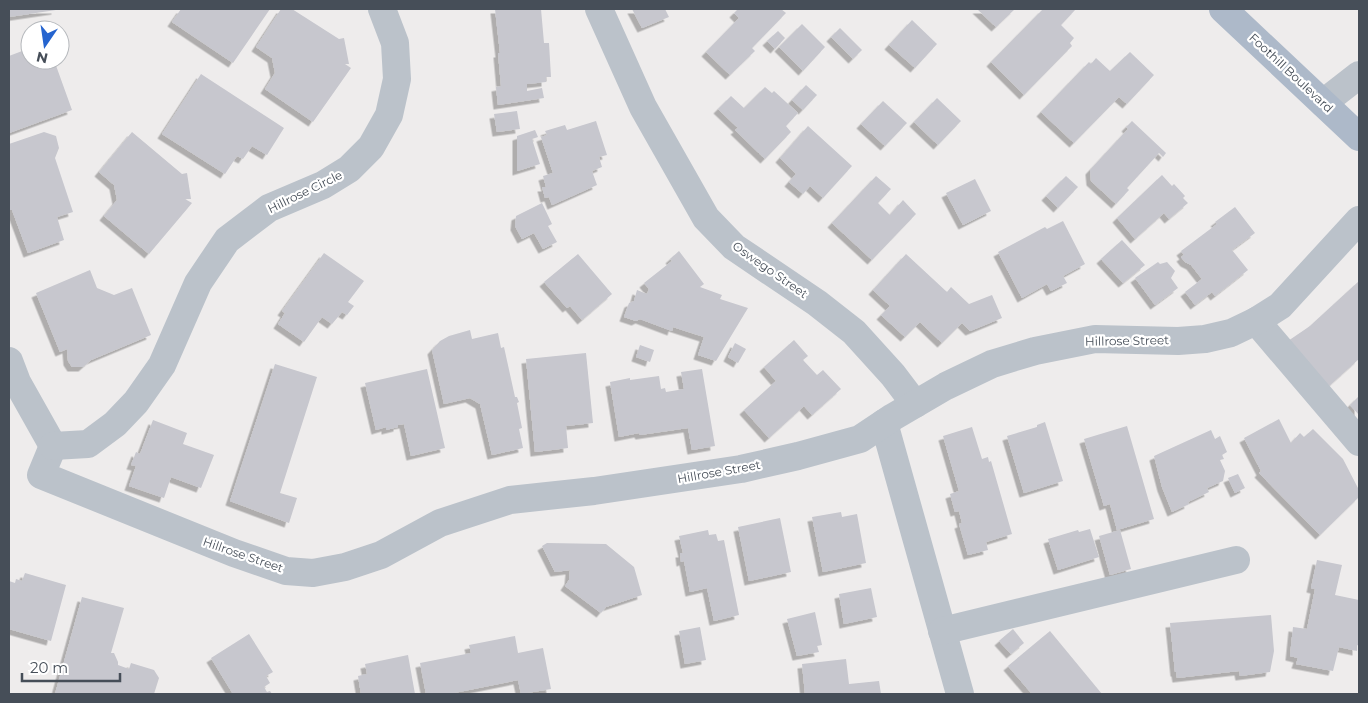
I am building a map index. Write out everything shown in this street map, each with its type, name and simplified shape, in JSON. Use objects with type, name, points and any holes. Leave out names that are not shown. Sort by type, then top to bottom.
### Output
[{"type":"main road","name":"Foothill Boulevard","points":[[1224,9],[1359,137]]},
{"type":"street","name":"Hillrose Circle","points":[[53,446],[88,444],[115,424],[136,402],[162,365],[198,283],[227,240],[269,208],[323,185],[349,169],[371,147],[389,116],[397,79],[394,43],[382,9]]},
{"type":"street","name":"Oswego Street","points":[[598,9],[643,107],[706,218],[734,247],[817,303],[854,332],[893,374],[914,404]]},
{"type":"street","points":[[1323,103],[1359,75]]},
{"type":"street","name":"Hillrose Street","points":[[53,446],[41,475],[234,554],[286,571],[312,573],[345,567],[380,555],[440,523],[510,500],[604,490],[741,469],[860,439],[946,386],[992,364],[1035,351],[1095,339],[1178,341],[1205,339],[1231,333],[1256,321],[1280,306],[1359,220]]},
{"type":"street","points":[[1256,321],[1359,442]]},
{"type":"street","points":[[9,362],[17,382],[53,446]]},
{"type":"street","points":[[884,423],[960,694]]},
{"type":"street","points":[[942,631],[1236,560]]},
{"type":"building","points":[[9,9],[56,9],[56,10],[9,17]]},
{"type":"building","points":[[181,9],[270,9],[233,63],[172,22]]},
{"type":"building","points":[[281,9],[292,9],[339,39],[344,38],[349,64],[345,64],[351,68],[313,122],[265,89],[275,73],[272,58],[256,47]]},
{"type":"building","points":[[495,9],[541,9],[544,43],[549,43],[551,77],[546,77],[546,82],[527,84],[527,91],[542,88],[544,98],[498,105],[496,87],[501,86],[498,53],[500,53]]},
{"type":"building","points":[[632,9],[665,9],[669,17],[642,28]]},
{"type":"building","points":[[738,9],[781,9],[786,13],[752,48],[755,51],[730,75],[706,52],[739,18],[734,13]]},
{"type":"building","points":[[977,9],[1015,9],[996,27]]},
{"type":"building","points":[[1043,9],[1076,9],[1061,25],[1074,38],[1070,43],[1072,46],[1024,95],[991,62]]},
{"type":"building","points":[[912,20],[937,44],[915,68],[889,45]]},
{"type":"building","points":[[802,24],[825,47],[803,71],[779,47]]},
{"type":"building","points":[[840,28],[862,50],[853,59],[831,37]]},
{"type":"building","points":[[778,31],[785,38],[775,49],[767,41]]},
{"type":"building","points":[[20,52],[20,70],[58,70],[72,110],[9,133],[9,56]]},
{"type":"building","points":[[1130,52],[1154,75],[1127,104],[1119,97],[1074,143],[1041,112],[1089,62],[1091,64],[1096,58],[1110,71]]},
{"type":"building","points":[[201,74],[284,128],[267,155],[252,146],[243,159],[237,156],[225,174],[162,134]]},
{"type":"building","points":[[806,85],[817,95],[803,110],[792,100]]},
{"type":"building","points":[[765,87],[772,93],[774,91],[798,113],[786,126],[791,132],[765,159],[735,130],[738,128],[718,109],[731,96],[744,108]]},
{"type":"building","points":[[937,98],[961,121],[938,145],[914,122]]},
{"type":"building","points":[[883,101],[907,123],[885,146],[861,124]]},
{"type":"building","points":[[517,111],[520,129],[497,132],[494,114]]},
{"type":"building","points":[[596,121],[607,155],[599,157],[602,167],[592,171],[597,185],[552,205],[549,197],[545,198],[542,187],[546,187],[543,176],[553,173],[541,137],[547,135],[545,131],[565,125],[567,130]]},
{"type":"building","points":[[1132,121],[1166,153],[1163,157],[1159,153],[1127,188],[1129,190],[1116,204],[1091,181],[1090,170],[1128,129],[1126,127]]},
{"type":"building","points":[[808,126],[852,166],[823,198],[810,186],[803,194],[789,182],[796,174],[780,158]]},
{"type":"building","points":[[535,130],[538,137],[532,139],[540,164],[517,171],[517,136]]},
{"type":"building","points":[[44,132],[56,136],[59,148],[55,158],[73,212],[57,217],[64,240],[28,253],[12,210],[9,210],[9,144]]},
{"type":"building","points":[[132,132],[182,174],[187,173],[191,199],[185,199],[192,203],[149,254],[104,216],[117,200],[114,185],[99,172]]},
{"type":"building","points":[[1162,175],[1172,186],[1174,184],[1185,196],[1183,198],[1188,203],[1169,219],[1164,213],[1135,239],[1117,218]]},
{"type":"building","points":[[876,176],[891,189],[878,203],[890,215],[903,200],[916,214],[872,260],[832,223]]},
{"type":"building","points":[[1066,176],[1078,187],[1058,208],[1046,196]]},
{"type":"building","points":[[975,179],[991,211],[963,225],[946,193]]},
{"type":"building","points":[[542,203],[552,224],[548,226],[557,242],[543,249],[534,233],[522,239],[515,226],[516,216]]},
{"type":"building","points":[[1235,207],[1255,233],[1232,250],[1248,270],[1215,296],[1212,292],[1195,305],[1185,292],[1202,279],[1191,265],[1181,257],[1184,255],[1181,251],[1217,224],[1215,222]]},
{"type":"building","points":[[1063,221],[1085,264],[1063,276],[1067,283],[1051,291],[1047,284],[1022,298],[998,252],[1045,227],[1047,229]]},
{"type":"building","points":[[1122,240],[1145,265],[1123,283],[1101,259]]},
{"type":"building","points":[[679,251],[704,284],[700,287],[722,295],[720,299],[748,308],[716,361],[698,355],[704,337],[673,327],[672,331],[640,319],[636,321],[624,317],[629,303],[634,301],[637,290],[647,294],[649,289],[644,283],[672,261],[670,259]]},
{"type":"building","points":[[324,253],[364,281],[348,302],[354,306],[347,315],[342,312],[332,324],[322,317],[304,342],[278,324],[285,313],[282,311]]},
{"type":"building","points":[[578,254],[612,294],[582,320],[570,306],[567,308],[544,282]]},
{"type":"building","points":[[906,254],[947,292],[951,287],[969,304],[992,295],[1002,318],[970,331],[962,323],[942,343],[920,322],[905,337],[881,315],[890,306],[873,290]]},
{"type":"building","points":[[1158,262],[1160,264],[1167,262],[1175,271],[1171,278],[1178,288],[1155,305],[1135,278]]},
{"type":"building","points":[[90,270],[97,288],[114,295],[132,288],[151,335],[91,360],[83,367],[72,367],[68,361],[67,349],[60,352],[36,293]]},
{"type":"building","points":[[1359,281],[1359,359],[1329,386],[1288,341],[1310,326]]},
{"type":"building","points":[[470,330],[472,339],[498,333],[501,348],[504,347],[515,397],[517,397],[519,402],[517,403],[522,428],[519,429],[523,448],[492,455],[480,404],[470,398],[444,404],[432,350],[440,341],[449,336]]},
{"type":"building","points":[[794,340],[808,356],[803,360],[817,375],[823,370],[841,389],[812,415],[804,406],[769,438],[744,410],[776,381],[764,367]]},
{"type":"building","points":[[735,343],[746,349],[738,363],[728,357]]},
{"type":"building","points":[[640,345],[654,350],[650,362],[636,357]]},
{"type":"building","points":[[586,353],[593,423],[566,426],[568,448],[535,452],[526,359]]},
{"type":"building","points":[[275,364],[317,377],[280,493],[297,498],[289,523],[230,501]]},
{"type":"building","points":[[427,369],[445,448],[411,456],[404,424],[386,430],[386,427],[376,430],[365,383]]},
{"type":"building","points":[[702,369],[715,446],[692,450],[688,428],[619,437],[610,382],[630,378],[630,380],[659,376],[661,389],[665,388],[666,392],[684,389],[681,372]]},
{"type":"building","points":[[1359,396],[1359,415],[1350,405]]},
{"type":"building","points":[[1279,419],[1291,443],[1300,433],[1304,437],[1313,429],[1343,459],[1359,490],[1359,497],[1320,535],[1259,473],[1261,471],[1244,438]]},
{"type":"building","points":[[153,420],[187,433],[183,444],[214,455],[201,488],[171,477],[164,498],[129,486],[136,466],[131,465],[136,452],[140,454]]},
{"type":"building","points":[[1045,422],[1063,481],[1024,493],[1007,436],[1037,427],[1037,425]]},
{"type":"building","points":[[1127,426],[1154,519],[1117,530],[1110,504],[1104,506],[1084,439]]},
{"type":"building","points":[[972,427],[982,459],[988,457],[989,462],[991,461],[1012,534],[986,542],[988,550],[968,555],[959,524],[962,523],[959,511],[955,512],[950,494],[959,491],[943,436]]},
{"type":"building","points":[[1211,430],[1215,439],[1220,436],[1227,452],[1222,455],[1224,459],[1220,460],[1225,471],[1223,481],[1207,488],[1209,492],[1172,512],[1162,487],[1154,456]]},
{"type":"building","points":[[1238,474],[1245,488],[1235,493],[1228,478]]},
{"type":"building","points":[[841,512],[842,517],[857,514],[866,563],[823,572],[812,517]]},
{"type":"building","points":[[780,518],[791,572],[749,581],[738,527]]},
{"type":"building","points":[[1090,529],[1099,557],[1058,570],[1048,539],[1078,530],[1079,532]]},
{"type":"building","points":[[708,530],[709,535],[716,534],[718,541],[724,540],[739,615],[714,621],[707,588],[690,592],[684,561],[681,562],[680,553],[683,553],[679,536]]},
{"type":"building","points":[[1120,530],[1131,569],[1110,575],[1099,536]]},
{"type":"building","points":[[547,543],[606,544],[634,567],[642,595],[606,607],[601,613],[565,586],[569,580],[570,570],[555,572],[542,546]]},
{"type":"building","points":[[1317,560],[1342,565],[1335,595],[1359,600],[1359,646],[1357,645],[1357,651],[1339,647],[1333,671],[1296,664],[1298,658],[1290,656],[1293,627],[1307,629],[1315,589],[1311,588]]},
{"type":"building","points":[[25,573],[66,585],[51,641],[9,629],[9,581],[15,583],[16,579],[22,581]]},
{"type":"building","points":[[871,588],[877,617],[844,624],[839,594]]},
{"type":"building","points":[[82,597],[124,608],[111,653],[114,653],[118,665],[129,669],[131,663],[154,670],[159,678],[154,694],[55,694]]},
{"type":"building","points":[[815,612],[822,645],[817,646],[819,652],[797,656],[787,619]]},
{"type":"building","points":[[1271,615],[1274,651],[1270,672],[1240,676],[1239,671],[1177,678],[1170,623]]},
{"type":"building","points":[[700,627],[706,660],[685,664],[679,631]]},
{"type":"building","points":[[1013,629],[1024,643],[1011,654],[999,641]]},
{"type":"building","points":[[1050,631],[1102,694],[1032,694],[1008,666]]},
{"type":"building","points":[[249,634],[273,672],[266,676],[270,683],[264,687],[267,692],[270,691],[272,694],[233,694],[211,658]]},
{"type":"building","points":[[515,636],[518,653],[543,648],[551,689],[521,694],[518,680],[449,694],[426,694],[420,663],[471,653],[469,645]]},
{"type":"building","points":[[408,655],[415,694],[361,694],[358,676],[367,674],[365,664]]},
{"type":"building","points":[[846,659],[849,684],[879,681],[881,694],[805,694],[802,664]]}]
